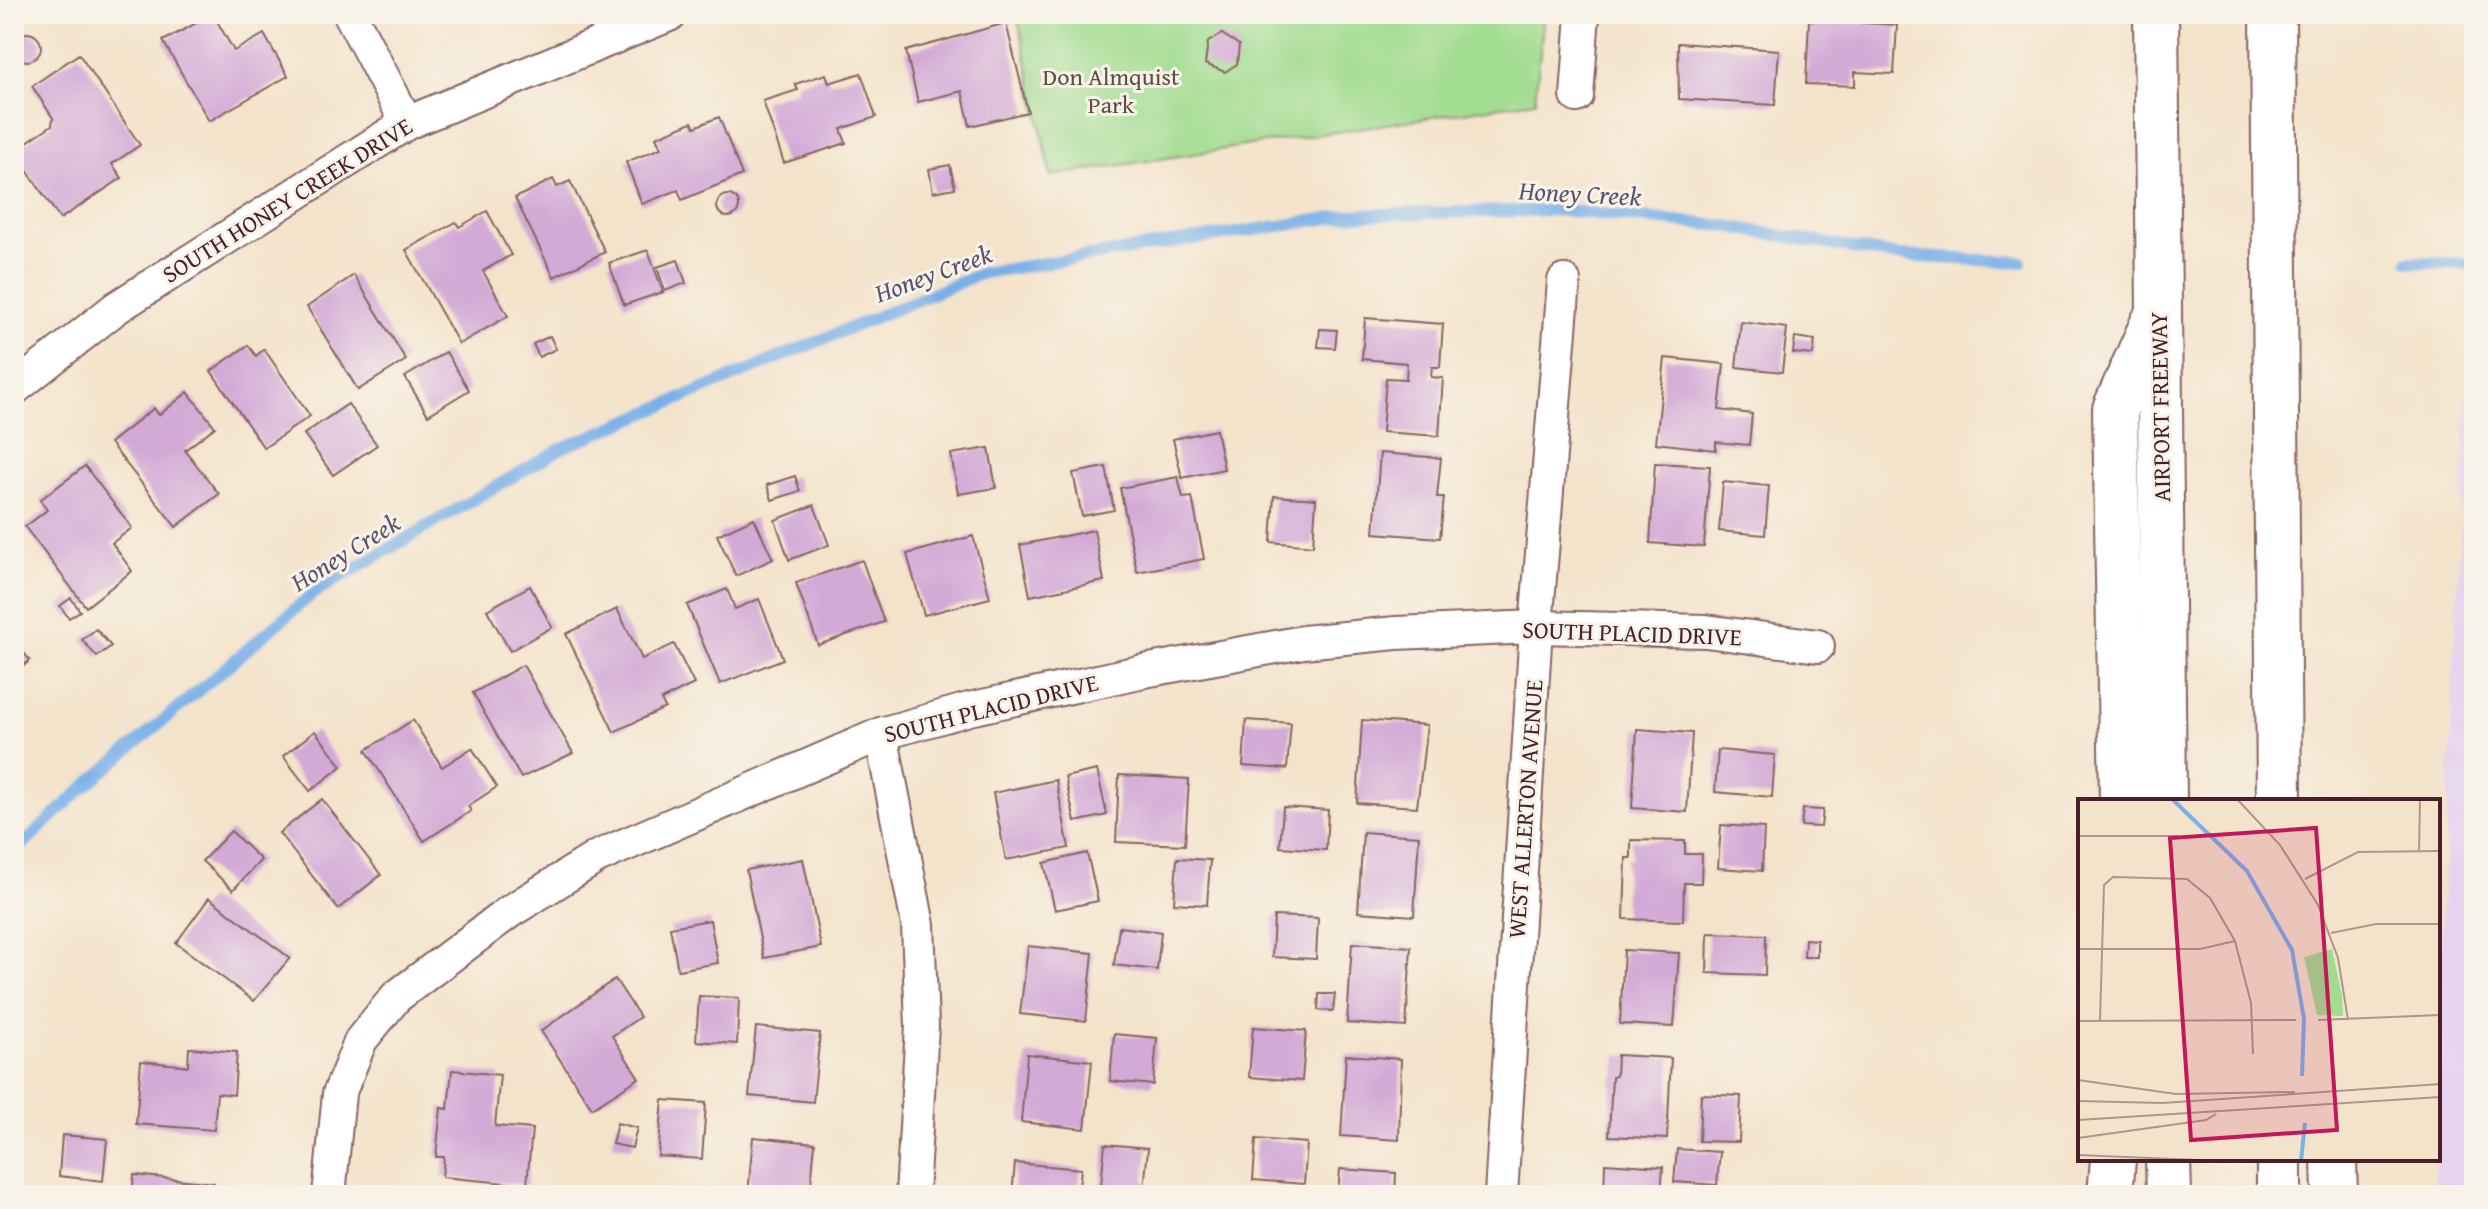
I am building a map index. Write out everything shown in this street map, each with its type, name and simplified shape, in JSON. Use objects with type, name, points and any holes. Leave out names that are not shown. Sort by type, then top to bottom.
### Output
[{"type":"highway","name":"AIRPORT FREEWAY","points":[[2156,14],[2164,799]]},
{"type":"highway","points":[[2273,14],[2279,799]]},
{"type":"highway","points":[[2122,799],[2115,409],[2159,310]]},
{"type":"highway","points":[[2110,1195],[2113,1161]]},
{"type":"highway","points":[[2168,1161],[2169,1195]]},
{"type":"highway","points":[[2279,1161],[2279,1195]]},
{"type":"highway","points":[[2334,1161],[2335,1195]]},
{"type":"street","points":[[350,14],[407,123]]},
{"type":"street","name":"SOUTH HONEY CREEK DRIVE","points":[[14,389],[116,308],[407,123],[671,14]]},
{"type":"street","points":[[1577,96],[1583,14]]},
{"type":"street","name":"WEST ALLERTON AVENUE","points":[[1501,1195],[1536,627],[1564,281]]},
{"type":"street","name":"SOUTH PLACID DRIVE","points":[[329,1195],[339,1094],[361,1040],[396,997],[509,912],[597,857],[881,734],[984,705],[1303,642],[1396,633],[1536,627],[1706,631],[1818,646]]},
{"type":"street","points":[[881,734],[918,925],[922,1026],[912,1195]]},
{"type":"shaded area","points":[[2469,348],[2474,350],[2474,1195],[2434,1195],[2435,1161],[2440,1161],[2440,965]]},
{"type":"green space","name":"Don Almquist Park","points":[[1017,14],[1544,14],[1535,101],[1051,176]]},
{"type":"building","points":[[213,14],[234,51],[264,34],[288,76],[209,121],[163,41]]},
{"type":"building","points":[[1809,20],[1897,25],[1894,74],[1855,72],[1855,86],[1806,84]]},
{"type":"building","points":[[1006,23],[1028,112],[970,126],[962,91],[918,102],[906,51]]},
{"type":"building","points":[[27,33],[37,37],[41,47],[37,57],[27,61],[17,57],[13,47],[17,37]]},
{"type":"building","points":[[1222,34],[1239,45],[1237,64],[1225,72],[1205,64],[1208,42]]},
{"type":"building","points":[[1678,43],[1779,50],[1775,105],[1679,99]]},
{"type":"building","points":[[79,54],[140,145],[112,164],[122,178],[60,219],[14,151],[52,125],[53,118],[32,86]]},
{"type":"building","points":[[861,73],[876,117],[841,129],[846,143],[784,163],[763,101],[798,90],[795,84],[826,74],[829,83]]},
{"type":"building","points":[[719,117],[742,175],[682,200],[678,190],[642,204],[626,162],[661,148],[656,137],[692,122],[695,127]]},
{"type":"building","points":[[950,165],[955,188],[933,192],[929,169]]},
{"type":"building","points":[[553,179],[557,187],[570,181],[605,252],[554,277],[515,198]]},
{"type":"building","points":[[728,195],[736,198],[739,206],[736,214],[728,217],[720,214],[717,206],[720,198]]},
{"type":"building","points":[[487,211],[511,255],[483,271],[508,316],[459,344],[406,250],[456,222],[459,227]]},
{"type":"building","points":[[648,250],[663,292],[624,305],[609,263]]},
{"type":"building","points":[[678,260],[686,283],[665,291],[657,267]]},
{"type":"building","points":[[354,275],[406,360],[358,390],[307,307]]},
{"type":"building","points":[[1365,318],[1443,324],[1440,367],[1432,367],[1431,377],[1443,378],[1439,436],[1382,432],[1386,378],[1406,379],[1407,363],[1362,359]]},
{"type":"building","points":[[1741,322],[1787,328],[1782,372],[1736,367]]},
{"type":"building","points":[[1320,329],[1337,330],[1335,348],[1318,347]]},
{"type":"building","points":[[550,336],[556,349],[539,357],[533,344]]},
{"type":"building","points":[[1795,337],[1815,340],[1813,355],[1793,353]]},
{"type":"building","points":[[248,345],[256,356],[264,349],[310,416],[264,448],[211,371]]},
{"type":"building","points":[[446,352],[469,390],[428,415],[405,377]]},
{"type":"building","points":[[1665,358],[1724,364],[1719,410],[1752,414],[1749,445],[1716,442],[1716,450],[1656,443]]},
{"type":"building","points":[[188,392],[215,427],[185,450],[219,494],[176,527],[110,443],[154,408],[159,415]]},
{"type":"building","points":[[348,404],[377,445],[333,475],[304,434]]},
{"type":"building","points":[[1216,430],[1224,469],[1182,478],[1173,439]]},
{"type":"building","points":[[989,448],[996,488],[958,494],[951,454]]},
{"type":"building","points":[[1380,453],[1441,458],[1437,497],[1444,497],[1440,538],[1374,533]]},
{"type":"building","points":[[1655,463],[1710,466],[1704,547],[1650,543]]},
{"type":"building","points":[[85,466],[132,528],[112,543],[132,571],[86,607],[25,527],[47,510],[40,500]]},
{"type":"building","points":[[1106,467],[1114,510],[1082,516],[1073,473]]},
{"type":"building","points":[[795,476],[800,491],[772,500],[767,485]]},
{"type":"building","points":[[1178,477],[1183,498],[1192,497],[1204,559],[1137,572],[1120,488]]},
{"type":"building","points":[[1723,482],[1769,486],[1765,535],[1719,531]]},
{"type":"building","points":[[1274,496],[1316,499],[1313,546],[1271,542]]},
{"type":"building","points":[[814,505],[829,545],[789,560],[775,520]]},
{"type":"building","points":[[754,518],[773,559],[736,576],[717,535]]},
{"type":"building","points":[[1094,530],[1104,581],[1030,596],[1020,545]]},
{"type":"building","points":[[973,536],[990,598],[924,615],[907,554]]},
{"type":"building","points":[[862,560],[884,622],[818,645],[796,583]]},
{"type":"building","points":[[530,586],[552,627],[510,651],[487,610]]},
{"type":"building","points":[[727,589],[735,609],[759,599],[783,659],[720,684],[687,605]]},
{"type":"building","points":[[71,598],[80,611],[69,618],[60,606]]},
{"type":"building","points":[[617,609],[642,659],[674,644],[694,684],[661,700],[665,708],[614,732],[566,634]]},
{"type":"building","points":[[96,629],[111,646],[97,657],[82,640]]},
{"type":"building","points":[[14,642],[30,660],[14,675]]},
{"type":"building","points":[[523,665],[573,753],[521,778],[473,693]]},
{"type":"building","points":[[413,720],[442,767],[472,748],[497,787],[468,806],[471,811],[424,841],[366,750]]},
{"type":"building","points":[[1246,720],[1291,723],[1287,769],[1243,766]]},
{"type":"building","points":[[1362,720],[1427,725],[1417,807],[1357,803]]},
{"type":"building","points":[[1637,729],[1692,733],[1687,812],[1632,808]]},
{"type":"building","points":[[315,731],[342,766],[310,791],[283,756]]},
{"type":"building","points":[[1718,750],[1775,755],[1772,797],[1715,792]]},
{"type":"building","points":[[1097,770],[1107,815],[1075,822],[1065,777]]},
{"type":"building","points":[[1119,775],[1189,779],[1185,845],[1116,842]]},
{"type":"building","points":[[1056,780],[1069,848],[1006,860],[993,793]]},
{"type":"building","points":[[322,799],[381,875],[338,909],[279,833]]},
{"type":"building","points":[[1283,807],[1328,810],[1326,850],[1280,847]]},
{"type":"building","points":[[1803,809],[1823,810],[1821,827],[1801,826]]},
{"type":"building","points":[[1721,825],[1764,828],[1762,871],[1718,868]]},
{"type":"building","points":[[231,831],[261,860],[233,890],[202,861]]},
{"type":"building","points":[[1363,832],[1419,836],[1414,916],[1358,912]]},
{"type":"building","points":[[1631,840],[1685,841],[1685,854],[1702,854],[1701,883],[1684,883],[1683,921],[1624,919],[1626,858],[1631,858]]},
{"type":"building","points":[[1087,853],[1098,901],[1055,910],[1044,863]]},
{"type":"building","points":[[1177,858],[1210,860],[1207,905],[1174,903]]},
{"type":"building","points":[[803,859],[821,947],[764,958],[746,870]]},
{"type":"building","points":[[209,898],[290,958],[254,1001],[176,943]]},
{"type":"building","points":[[1274,916],[1318,918],[1316,959],[1272,957]]},
{"type":"building","points":[[710,920],[718,963],[678,970],[670,927]]},
{"type":"building","points":[[1119,927],[1161,932],[1157,970],[1114,965]]},
{"type":"building","points":[[1708,933],[1766,935],[1765,975],[1707,973]]},
{"type":"building","points":[[1805,939],[1817,940],[1817,957],[1804,957]]},
{"type":"building","points":[[1352,943],[1411,947],[1406,1027],[1347,1023]]},
{"type":"building","points":[[1028,946],[1093,953],[1086,1021],[1020,1014]]},
{"type":"building","points":[[1624,950],[1679,953],[1674,1027],[1620,1024]]},
{"type":"building","points":[[615,979],[640,1017],[612,1036],[639,1078],[592,1108],[541,1031]]},
{"type":"building","points":[[1319,994],[1335,994],[1333,1011],[1318,1010]]},
{"type":"building","points":[[699,996],[739,998],[737,1044],[696,1041]]},
{"type":"building","points":[[756,1027],[820,1033],[813,1102],[749,1096]]},
{"type":"building","points":[[1253,1027],[1306,1031],[1302,1081],[1249,1077]]},
{"type":"building","points":[[1114,1034],[1157,1038],[1153,1085],[1110,1081]]},
{"type":"building","points":[[189,1048],[237,1052],[234,1095],[217,1093],[214,1130],[136,1124],[141,1061],[188,1066]]},
{"type":"building","points":[[1027,1054],[1092,1061],[1085,1129],[1021,1122]]},
{"type":"building","points":[[1346,1055],[1401,1059],[1399,1140],[1341,1136]]},
{"type":"building","points":[[1617,1055],[1671,1058],[1667,1139],[1609,1136],[1612,1077],[1616,1076]]},
{"type":"building","points":[[452,1070],[500,1075],[495,1126],[532,1129],[527,1185],[442,1177],[444,1157],[436,1157],[441,1108],[448,1109]]},
{"type":"building","points":[[1701,1094],[1741,1096],[1739,1142],[1699,1141]]},
{"type":"building","points":[[663,1100],[706,1103],[702,1159],[658,1156]]},
{"type":"building","points":[[617,1123],[637,1128],[632,1148],[612,1144]]},
{"type":"building","points":[[62,1135],[107,1139],[103,1181],[59,1176]]},
{"type":"building","points":[[753,1137],[815,1143],[810,1195],[748,1195]]},
{"type":"building","points":[[1256,1139],[1307,1143],[1304,1184],[1253,1180]]},
{"type":"building","points":[[1105,1144],[1148,1148],[1144,1189],[1101,1185]]},
{"type":"building","points":[[1677,1149],[1720,1152],[1717,1185],[1674,1182]]},
{"type":"building","points":[[1015,1163],[1081,1169],[1078,1195],[1012,1195]]},
{"type":"building","points":[[1605,1163],[1663,1167],[1661,1195],[1604,1195]]},
{"type":"building","points":[[1340,1169],[1396,1173],[1395,1195],[1338,1195]]},
{"type":"building","points":[[134,1175],[214,1183],[213,1195],[132,1195]]},
{"type":"waterway","name":"Honey Creek","points":[[14,853],[81,790],[315,592],[562,448],[982,273],[1349,215],[1559,210],[1725,226],[1898,256],[2021,262]]},
{"type":"waterway","name":"Honey Creek","points":[[2409,262],[2474,264]]}]
